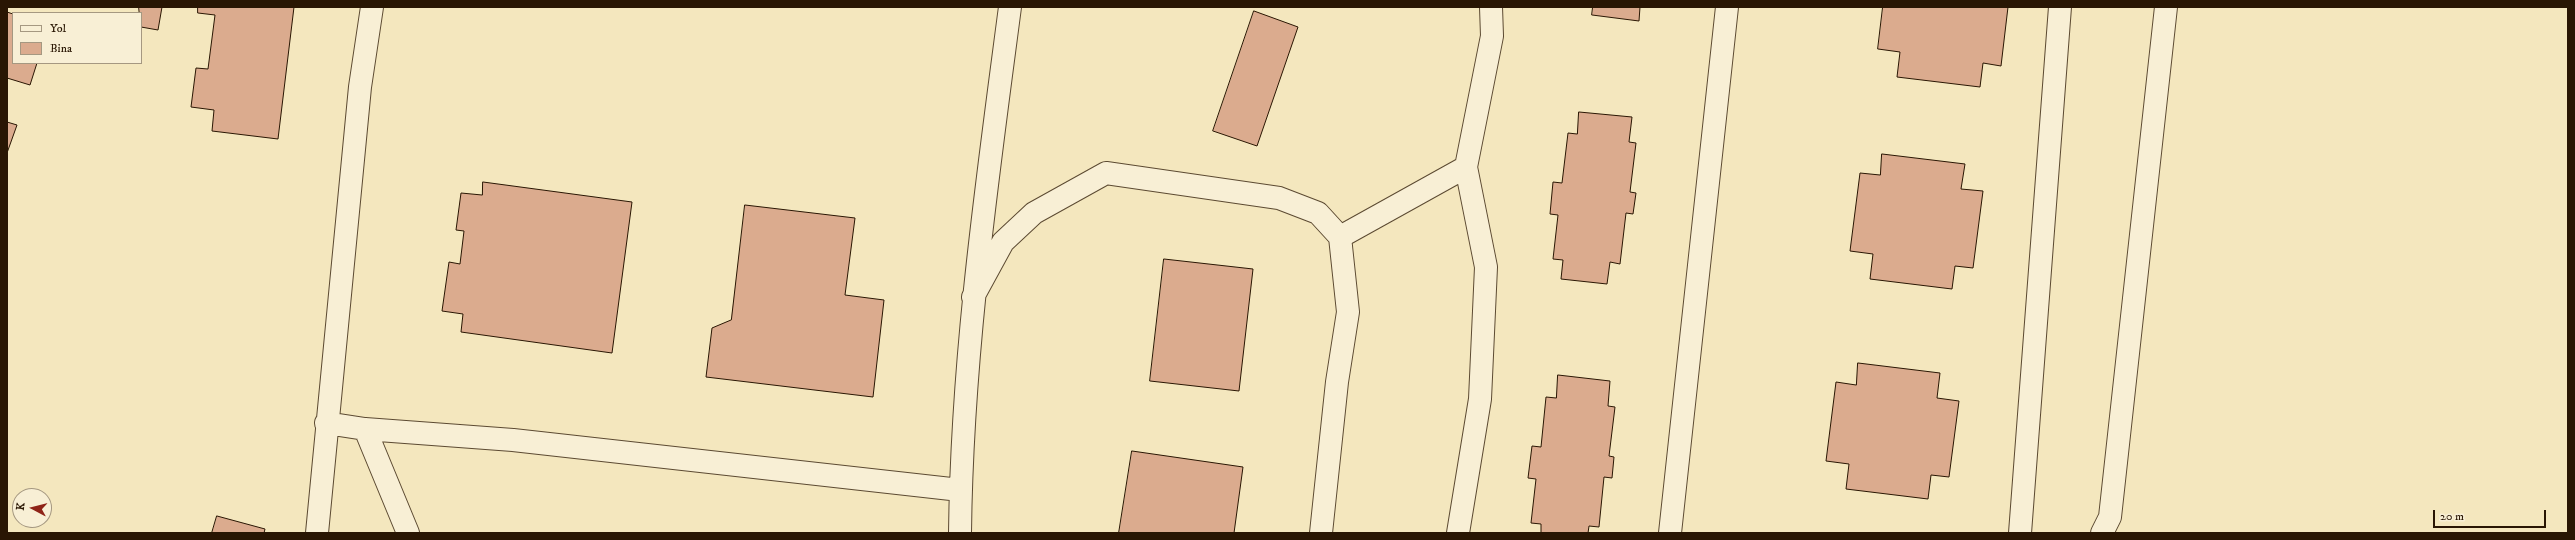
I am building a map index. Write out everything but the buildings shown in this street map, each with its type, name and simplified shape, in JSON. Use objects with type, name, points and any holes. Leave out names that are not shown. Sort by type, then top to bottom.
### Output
[{"type":"street","points":[[317,533],[326,423],[360,87],[372,7]]},
{"type":"street","points":[[960,533],[960,490],[973,297],[1010,7]]},
{"type":"street","points":[[1458,533],[1480,399],[1486,266],[1466,167],[1492,36],[1491,7]]},
{"type":"street","points":[[1670,533],[1727,7]]},
{"type":"street","points":[[2020,533],[2060,7]]},
{"type":"street","points":[[2102,533],[2110,517],[2166,7]]},
{"type":"street","points":[[1340,237],[1466,167]]},
{"type":"street","points":[[973,297],[1003,242],[1029,217],[1106,174],[1279,198],[1318,213],[1340,237],[1348,312],[1337,382],[1321,533]]},
{"type":"street","points":[[326,423],[365,429],[513,440],[960,490]]},
{"type":"street","points":[[365,429],[408,533]]}]
